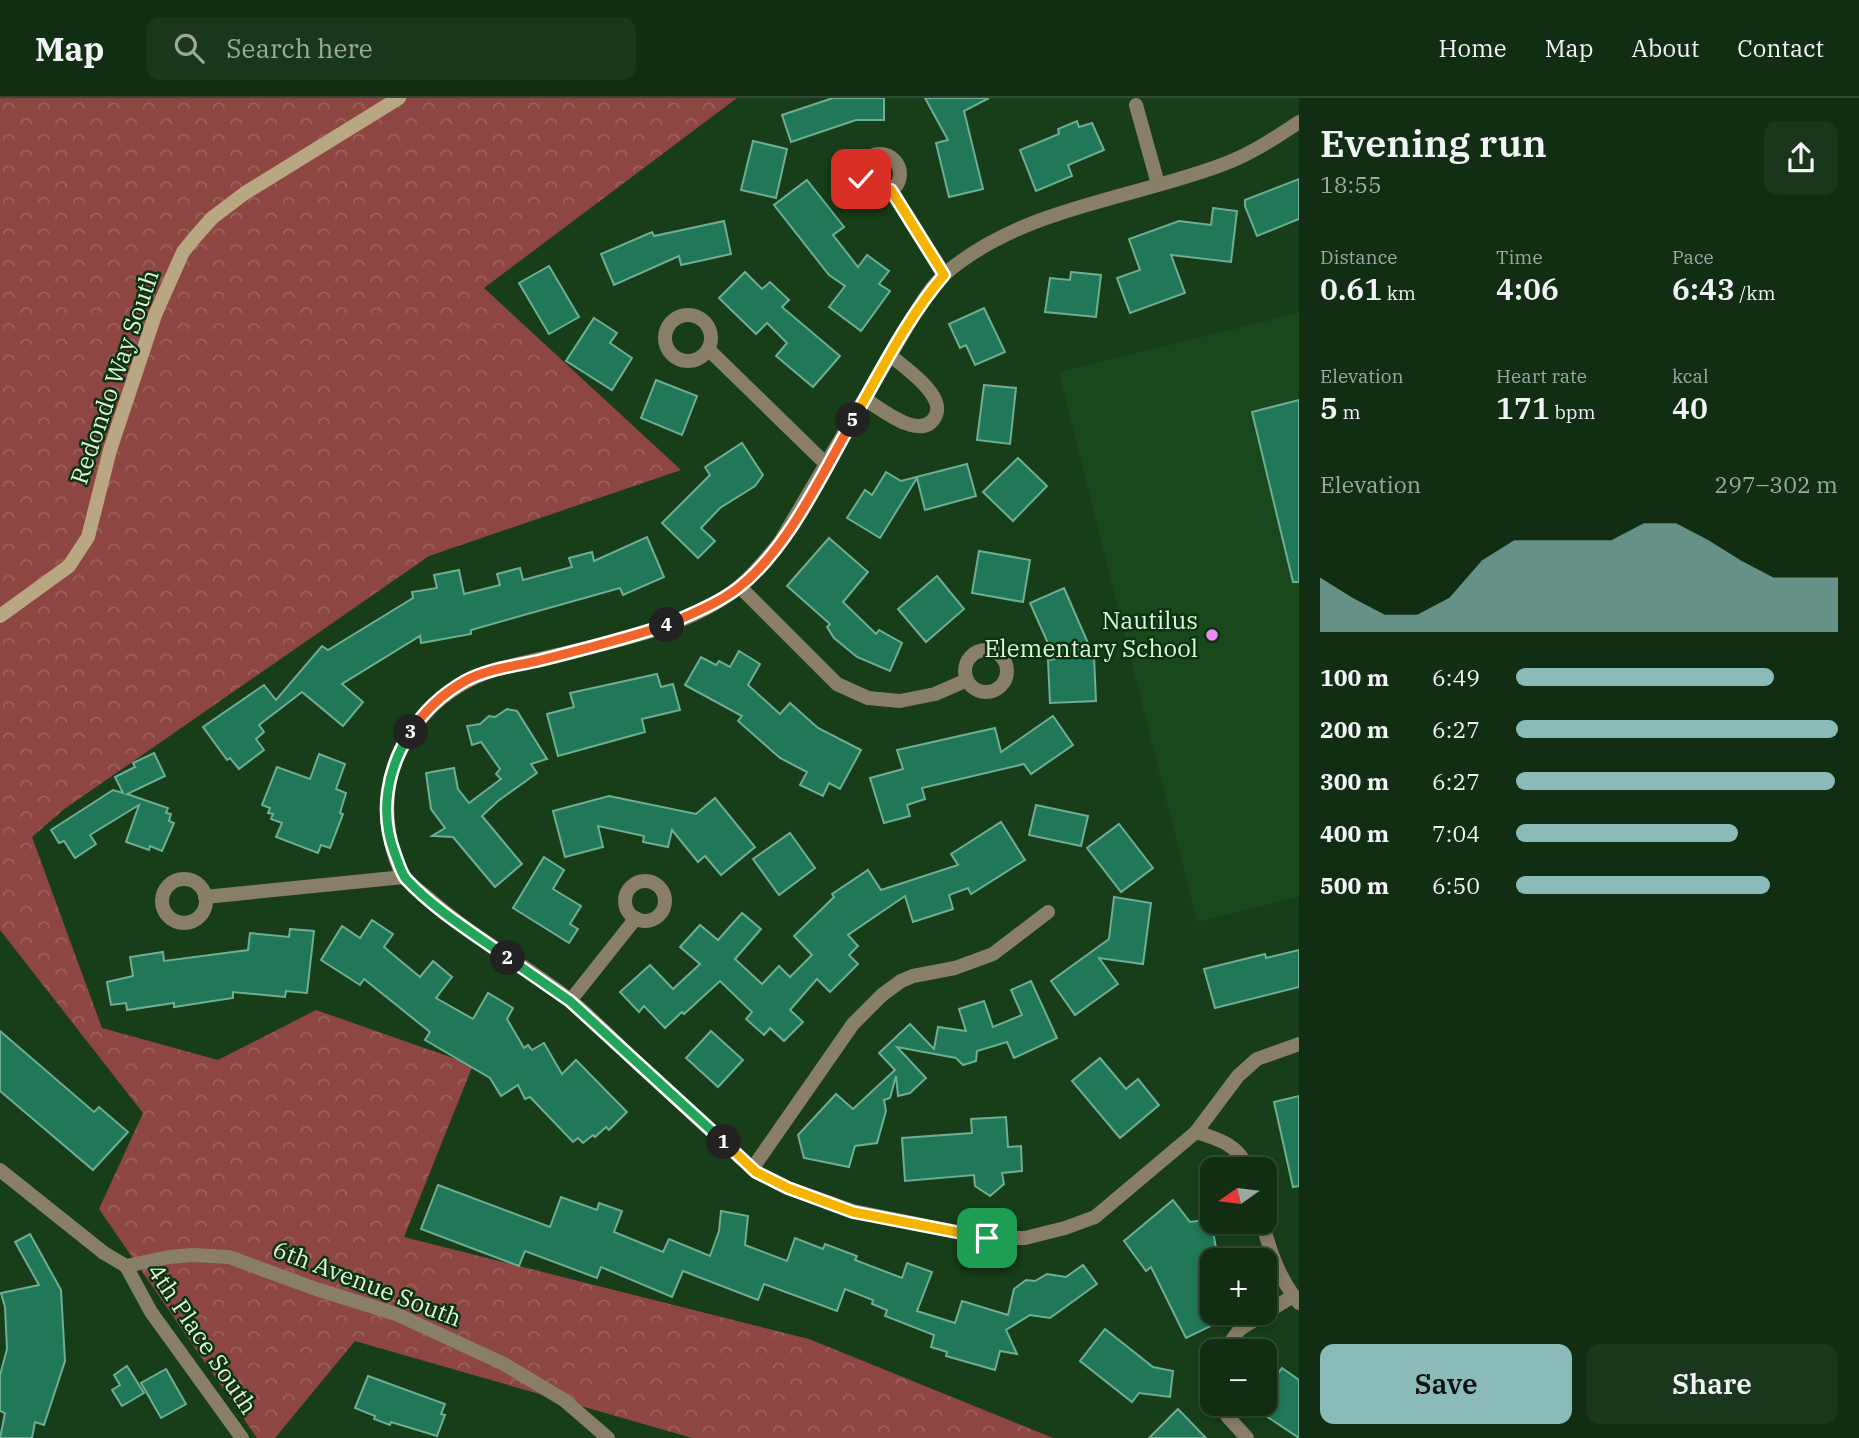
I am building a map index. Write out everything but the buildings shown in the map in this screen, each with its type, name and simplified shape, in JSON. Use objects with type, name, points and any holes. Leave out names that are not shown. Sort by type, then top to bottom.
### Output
[{"type":"street","name":"Redondo Way South","points":[[0,616],[69,566],[88,537],[110,450],[155,315],[183,252],[195,236],[212,218],[245,193],[399,98]]},
{"type":"street","points":[[1136,105],[1158,184]]},
{"type":"street","points":[[1299,122],[1265,144],[1224,164],[1014,231],[979,248],[944,275],[928,294],[780,542],[740,587],[718,601],[667,625],[631,637],[498,669],[467,680],[444,695],[420,717],[402,744],[390,774],[386,806],[389,839],[404,877],[453,919],[570,1001],[752,1168],[788,1188],[853,1212],[987,1238],[1025,1238],[1095,1217],[1196,1132],[1238,1076],[1257,1059],[1299,1044]]},
{"type":"street","points":[[891,190],[944,275]]},
{"type":"street","points":[[708,349],[827,465]]},
{"type":"street","points":[[865,399],[908,425],[919,427],[930,423],[936,416],[938,409],[928,388],[890,355]]},
{"type":"street","points":[[740,587],[837,684],[868,698],[900,701],[935,694],[967,680]]},
{"type":"street","points":[[205,897],[404,877]]},
{"type":"street","points":[[752,1168],[853,1024],[882,995],[913,976],[955,968],[993,954],[1048,912]]},
{"type":"street","points":[[570,1001],[636,918]]},
{"type":"street","points":[[1196,1132],[1225,1141],[1241,1157]]},
{"type":"street","points":[[0,1170],[104,1253],[126,1266]]},
{"type":"street","points":[[1233,1339],[1240,1329],[1296,1299],[1270,1253],[1265,1234]]},
{"type":"street","name":"6th Avenue South","points":[[126,1266],[169,1257],[229,1256],[316,1289],[396,1314],[504,1364],[564,1400],[608,1438]]},
{"type":"street","name":"4th Place South","points":[[126,1266],[150,1312],[242,1438]]},
{"type":"street","points":[[1227,1416],[1247,1438]]},
{"type":"shaded area","name":"Nautilus Elementary School","points":[[1299,313],[1299,897],[1197,922],[1059,372]]},
{"type":"green space","points":[[0,98],[737,98],[484,288],[681,470],[429,556],[63,810],[32,837],[102,1028],[218,1060],[316,1010],[473,1065],[404,1237],[809,1339],[1053,1438],[692,1438],[355,1341],[275,1438],[257,1438],[99,1209],[143,1113],[0,930]]},
{"type":"place","name":"Nautilus Elementary School","points":[[1212,635]]},
{"type":"route","points":[[861,179],[867,190],[873,193],[891,190],[944,275],[908,325],[780,542],[740,587],[691,615],[631,637],[498,669],[467,680],[444,695],[420,717],[402,744],[390,774],[386,806],[389,839],[404,877],[453,919],[570,1001],[756,1172],[788,1188],[853,1212],[987,1238]]}]
